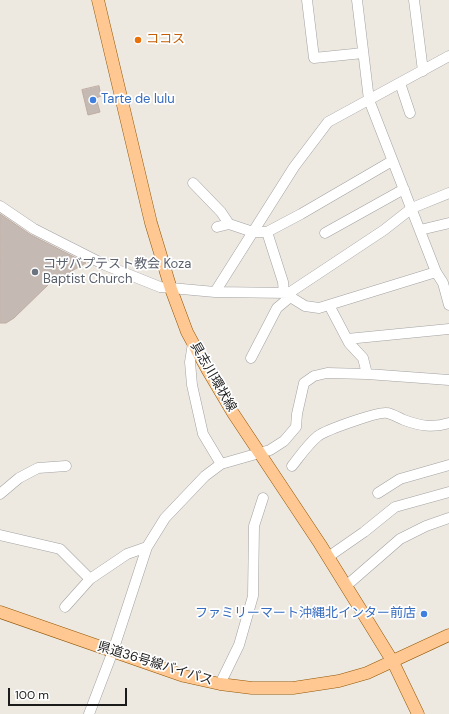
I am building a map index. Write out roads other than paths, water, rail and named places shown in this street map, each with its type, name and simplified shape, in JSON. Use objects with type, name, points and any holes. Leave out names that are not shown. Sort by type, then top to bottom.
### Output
[{"type":"main road","name":"具志川環状線","points":[[98,0],[151,223],[171,289],[193,343],[233,413],[328,557],[393,662],[418,714]]},
{"type":"main road","name":"県道36号線バイパス","points":[[0,612],[184,676],[220,684],[252,688],[293,688],[339,681],[367,673],[449,635]]},
{"type":"street","points":[[307,0],[314,58],[363,53]]},
{"type":"street","points":[[357,0],[369,100],[436,272],[446,282],[449,305]]},
{"type":"street","points":[[414,0],[423,70]]},
{"type":"street","points":[[215,292],[294,167],[328,122],[449,56]]},
{"type":"street","points":[[400,83],[410,113]]},
{"type":"street","points":[[217,227],[228,224],[253,232],[267,232],[392,161]]},
{"type":"street","points":[[193,183],[221,212],[228,224]]},
{"type":"street","points":[[325,233],[404,189]]},
{"type":"street","points":[[251,358],[277,308],[286,295],[299,288],[384,230],[412,208],[449,193]]},
{"type":"street","points":[[0,206],[34,229],[105,265],[160,287],[171,289],[181,288],[215,292],[286,295],[305,306],[319,308],[436,272]]},
{"type":"street","points":[[420,230],[449,223]]},
{"type":"street","points":[[267,232],[286,295]]},
{"type":"street","points":[[329,305],[347,339],[363,358],[367,374]]},
{"type":"street","points":[[347,339],[449,329]]},
{"type":"street","points":[[193,343],[190,362],[192,385],[203,434],[222,464]]},
{"type":"street","points":[[89,714],[113,652],[147,547],[166,518],[205,476],[222,464],[270,450],[284,441],[296,427],[297,414],[304,383],[314,376],[327,373],[367,374],[449,380]]},
{"type":"street","points":[[292,466],[319,436],[336,427],[371,416],[386,412],[406,421],[425,426],[438,426],[449,423]]},
{"type":"street","points":[[378,493],[400,479],[449,465]]},
{"type":"street","points":[[0,494],[19,478],[38,468],[66,466]]},
{"type":"street","points":[[328,557],[364,532],[395,507],[449,492]]},
{"type":"street","points":[[220,684],[239,645],[253,596],[254,526],[263,498]]},
{"type":"street","points":[[346,586],[400,539],[426,526],[449,518]]},
{"type":"street","points":[[0,535],[60,549],[90,579]]},
{"type":"street","points":[[65,607],[90,579],[127,554],[147,547]]},
{"type":"place","name":"ココス","points":[[138,40]]},
{"type":"place","name":"Tarte de lulu","points":[[93,100]]},
{"type":"place","name":"コザバプテスト教会 Koza Baptist Church","points":[[35,272]]},
{"type":"place","name":"ファミリーマート沖縄北インター前店","points":[[424,614]]}]
